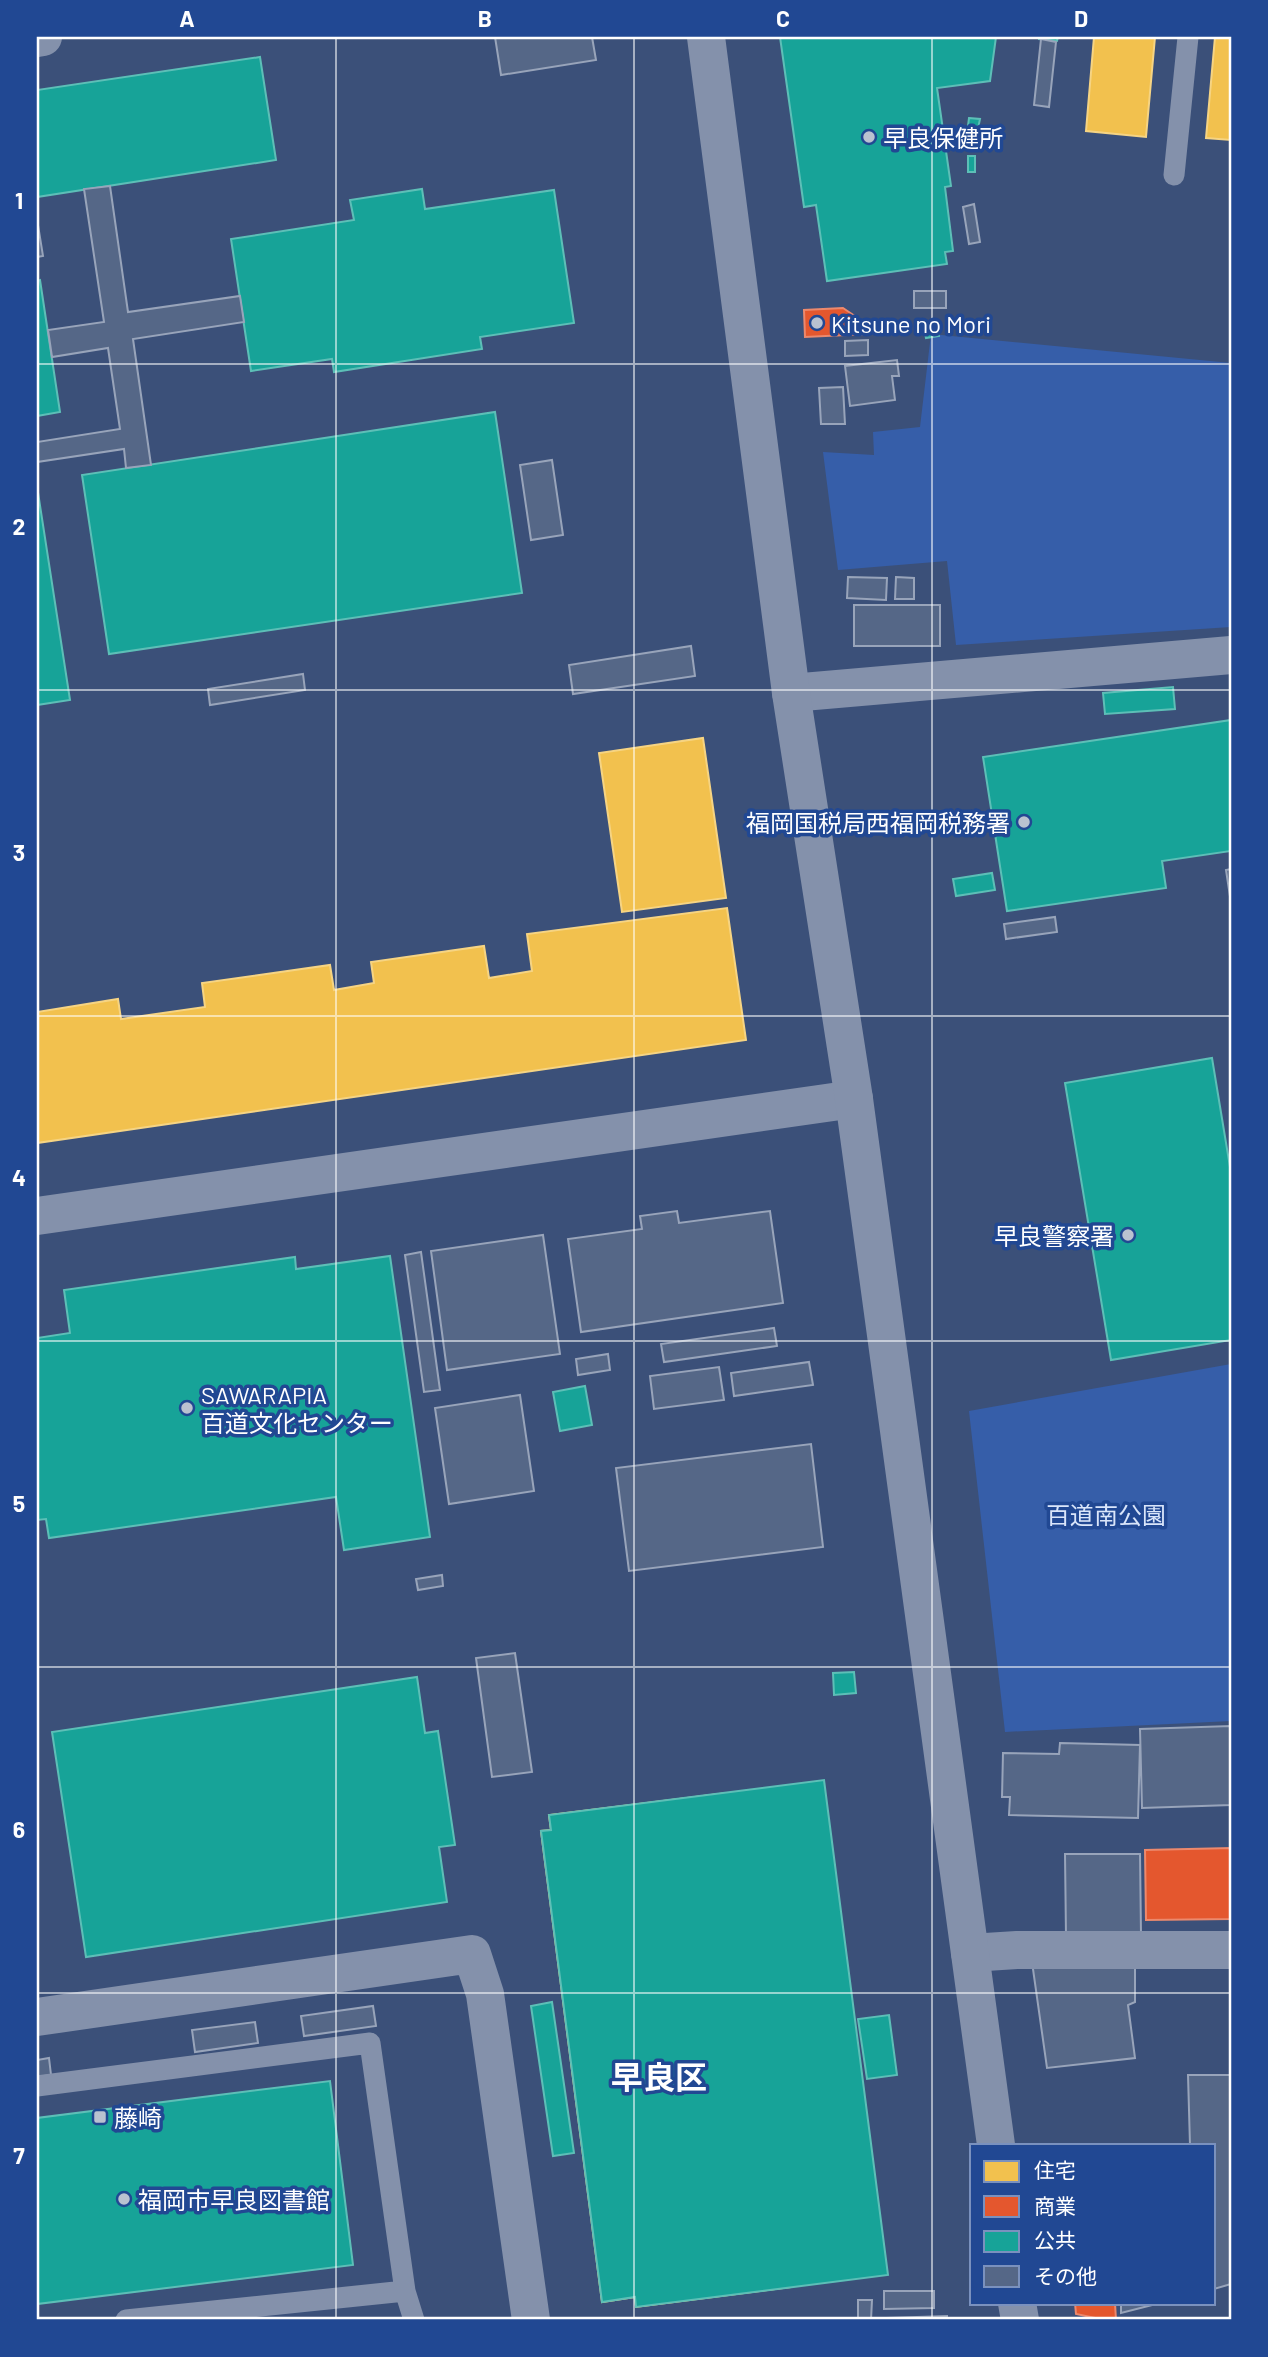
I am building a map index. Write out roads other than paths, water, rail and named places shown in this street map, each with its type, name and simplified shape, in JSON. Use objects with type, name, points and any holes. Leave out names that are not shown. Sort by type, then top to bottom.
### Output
[{"type":"street","points":[[37,38],[43,37]]},
{"type":"street","points":[[706,37],[790,694],[853,1099],[996,2144]]},
{"type":"street","points":[[790,694],[1231,655]]},
{"type":"street","points":[[37,1216],[853,1099]]},
{"type":"street","points":[[970,1953],[1017,1950],[1231,1950]]},
{"type":"street","points":[[37,2017],[472,1954],[485,1994],[531,2320]]},
{"type":"lane","points":[[1174,175],[1188,37]]},
{"type":"lane","points":[[37,2086],[370,2043],[405,2291],[414,2320]]},
{"type":"lane","points":[[127,2320],[405,2291]]},
{"type":"place","name":"早良保健所","points":[[869,137]]},
{"type":"place","name":"Kitsune no Mori","points":[[817,323]]},
{"type":"place","name":"福岡国税局西福岡税務署","points":[[1024,822]]},
{"type":"place","name":"早良警察署","points":[[1128,1235]]},
{"type":"place","name":"SAWARAPIA 百道文化センター","points":[[187,1408]]},
{"type":"place","name":"藤崎","points":[[100,2117]]},
{"type":"place","name":"福岡市早良図書館","points":[[124,2199]]},
{"type":"district","name":"早良区","points":[[659,2076]]},
{"type":"park label","name":"百道南公園","points":[[1106,1514]]}]
